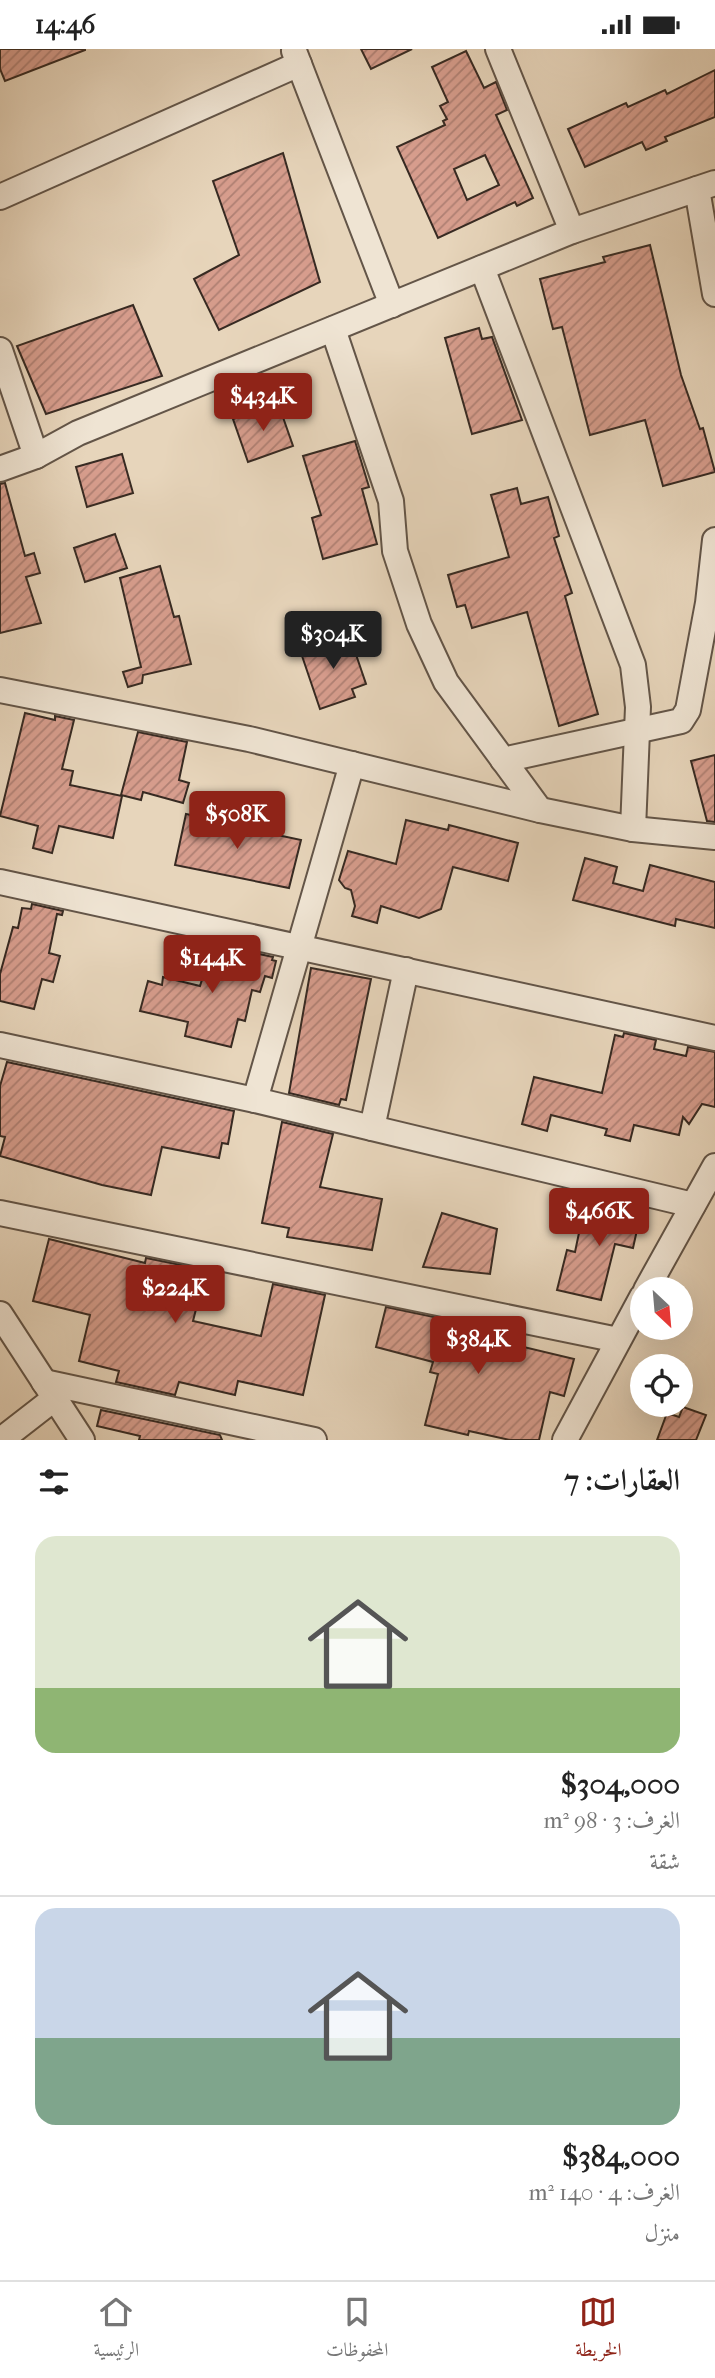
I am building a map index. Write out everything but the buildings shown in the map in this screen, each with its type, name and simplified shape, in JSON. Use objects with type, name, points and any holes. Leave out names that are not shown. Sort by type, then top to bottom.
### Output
[{"type":"street","points":[[499,50],[572,231]]},
{"type":"street","points":[[0,197],[296,56],[392,305]]},
{"type":"street","points":[[0,469],[36,456],[78,433],[572,231],[706,186],[715,294]]},
{"type":"street","points":[[482,268],[622,629],[633,665],[638,707],[633,829]]},
{"type":"street","points":[[332,329],[391,501],[395,551],[419,624],[446,682],[540,810]]},
{"type":"street","points":[[0,350],[36,456]]},
{"type":"street","points":[[503,759],[637,733],[681,720],[688,710],[708,603],[715,540]]},
{"type":"street","points":[[0,690],[249,739],[540,810],[633,829],[715,837]]},
{"type":"street","points":[[255,1100],[352,764]]},
{"type":"street","points":[[0,882],[715,1038]]},
{"type":"street","points":[[372,1128],[406,970]]},
{"type":"street","points":[[0,1045],[255,1100],[693,1205]]},
{"type":"street","points":[[653,1277],[715,1166]]},
{"type":"street","points":[[0,1213],[618,1340]]},
{"type":"street","points":[[0,1314],[82,1440]]},
{"type":"street","points":[[565,1440],[630,1318]]},
{"type":"street","points":[[1,1440],[49,1390]]},
{"type":"street","points":[[49,1390],[314,1440]]}]
